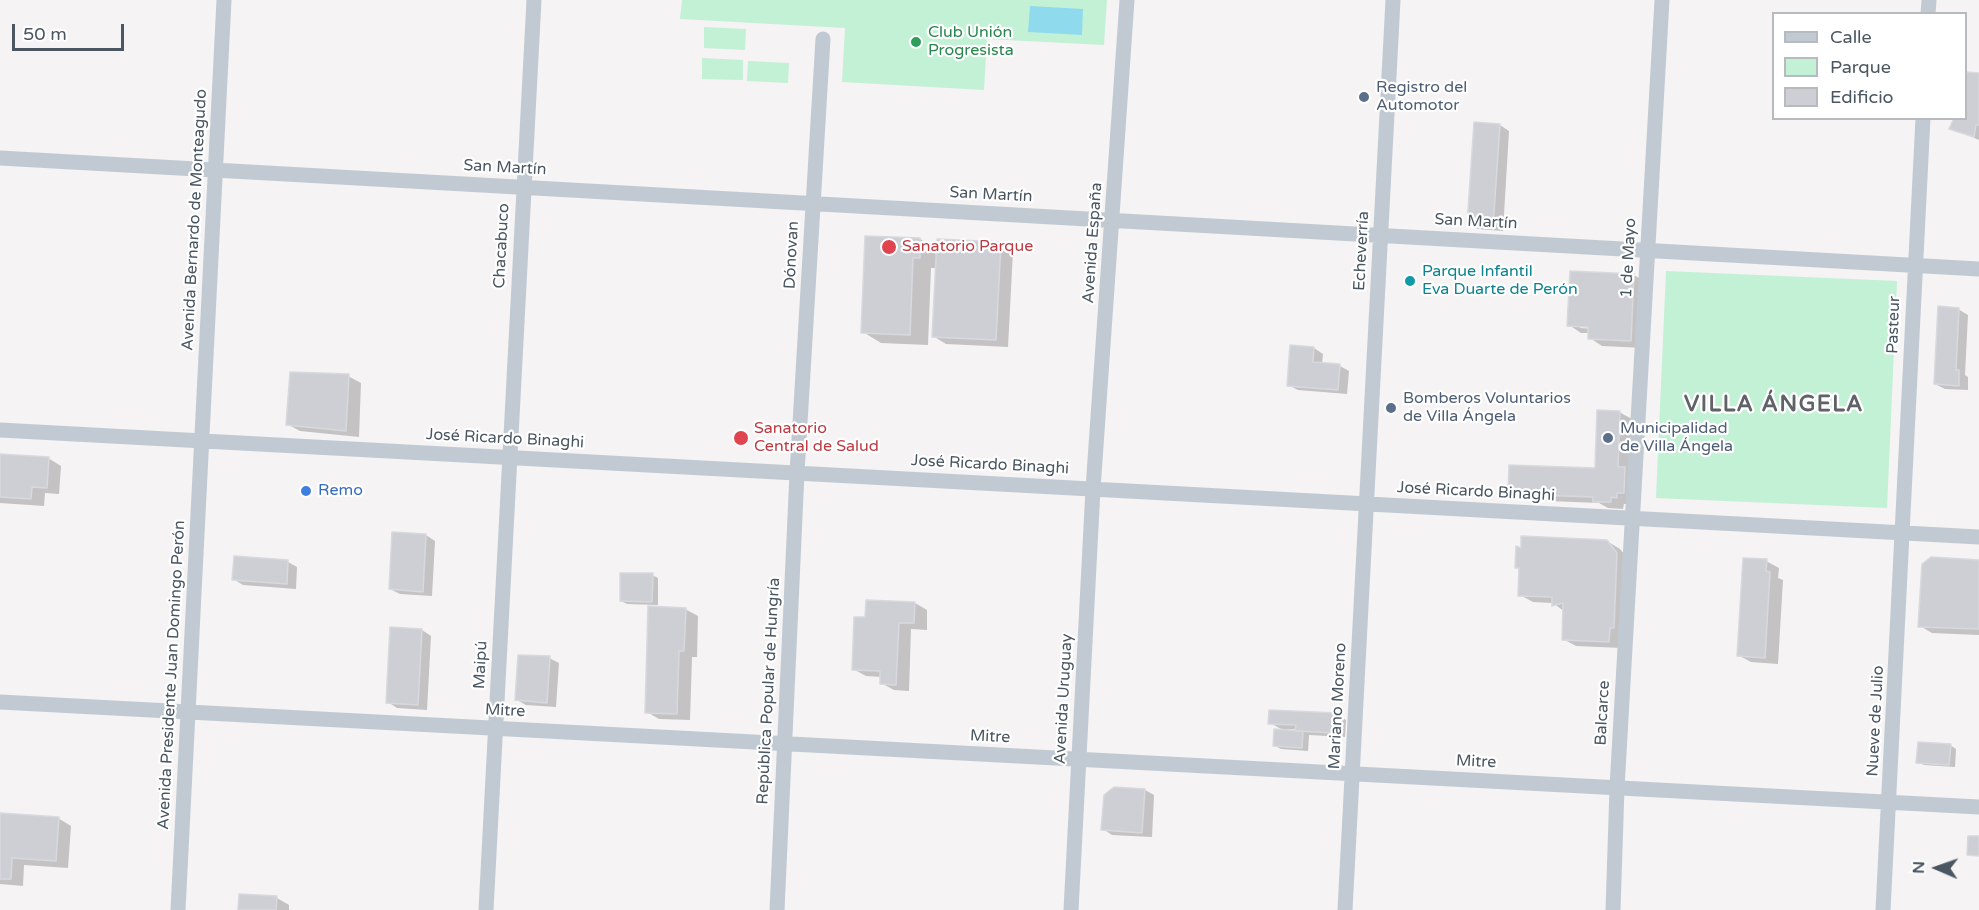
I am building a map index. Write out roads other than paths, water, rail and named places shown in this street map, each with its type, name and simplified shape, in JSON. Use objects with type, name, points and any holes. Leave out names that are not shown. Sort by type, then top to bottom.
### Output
[{"type":"street","name":"Avenida Bernardo de Monteagudo","points":[[202,441],[224,0]]},
{"type":"street","name":"Chacabuco","points":[[509,458],[534,0]]},
{"type":"street","name":"Avenida España","points":[[1093,489],[1127,0]]},
{"type":"street","name":"Echeverría","points":[[1368,504],[1393,0]]},
{"type":"street","name":"1 de Mayo","points":[[1632,518],[1662,0]]},
{"type":"street","name":"Dónovan","points":[[797,473],[823,39]]},
{"type":"street","name":"Pasteur","points":[[1903,533],[1923,120]]},
{"type":"street","name":"San Martín","points":[[0,158],[1979,268]]},
{"type":"street","name":"José Ricardo Binaghi","points":[[0,430],[1979,537]]},
{"type":"street","name":"Avenida Presidente Juan Domingo Perón","points":[[178,910],[202,441]]},
{"type":"street","name":"Maipú","points":[[486,910],[509,458]]},
{"type":"street","name":"República Popular de Hungría","points":[[777,910],[797,473]]},
{"type":"street","name":"Avenida Uruguay","points":[[1071,910],[1093,489]]},
{"type":"street","name":"Mariano Moreno","points":[[1345,910],[1368,504]]},
{"type":"street","name":"Balcarce","points":[[1613,910],[1617,788],[1632,518]]},
{"type":"street","name":"Nueve de Julio","points":[[1883,910],[1903,533]]},
{"type":"street","name":"Mitre","points":[[0,702],[1979,807]]},
{"type":"water","points":[[1030,6],[1083,9],[1082,35],[1028,32]]},
{"type":"place","name":"Club Unión Progresista","points":[[916,42]]},
{"type":"place","name":"Registro del Automotor","points":[[1364,97]]},
{"type":"place","name":"Sanatorio Parque","points":[[889,247]]},
{"type":"place","name":"Parque Infantil Eva Duarte de Perón","points":[[1410,281]]},
{"type":"place","name":"Bomberos Voluntarios de Villa Ángela","points":[[1391,408]]},
{"type":"place","name":"Sanatorio Central de Salud","points":[[741,438]]},
{"type":"place","name":"Municipalidad de Villa Ángela","points":[[1608,438]]},
{"type":"place","name":"Remo","points":[[306,491]]},
{"type":"district","name":"VILLA ÁNGELA","points":[[1774,405]]}]
